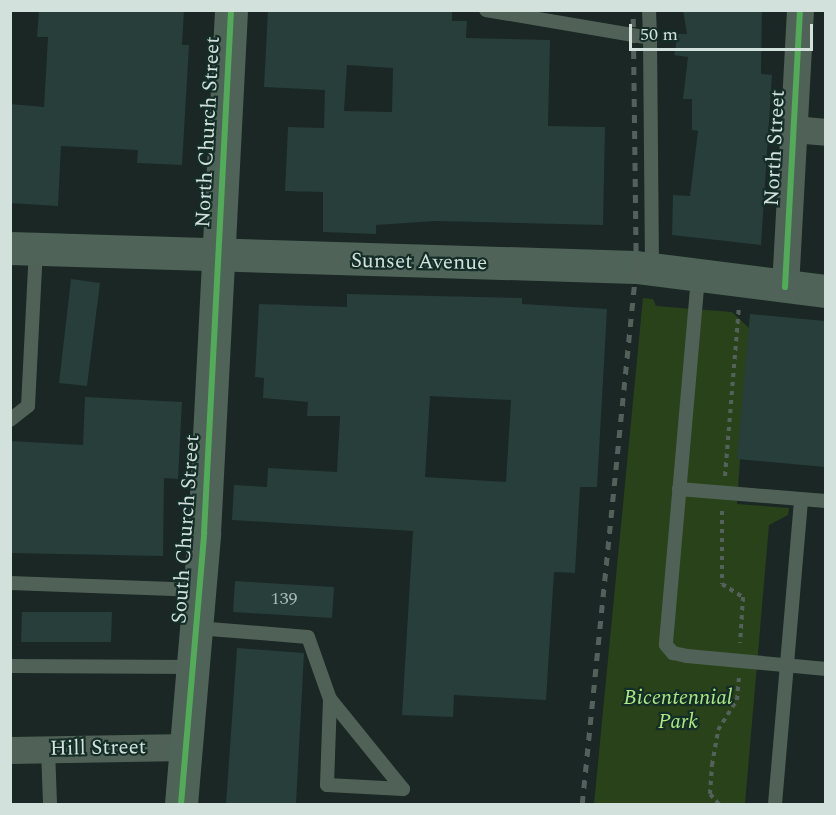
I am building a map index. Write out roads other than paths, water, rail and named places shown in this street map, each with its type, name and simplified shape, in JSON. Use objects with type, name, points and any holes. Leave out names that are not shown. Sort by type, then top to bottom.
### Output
[{"type":"street","name":"North Church Street","points":[[218,256],[231,10]]},
{"type":"street","name":"North Street","points":[[785,287],[800,10]]},
{"type":"street","points":[[792,129],[825,132]]},
{"type":"street","name":"Sunset Avenue","points":[[23,248],[652,269],[825,291]]},
{"type":"street","name":"South Church Street","points":[[181,804],[200,590],[218,256]]},
{"type":"street","name":"Hill Street","points":[[10,750],[186,747]]},
{"type":"lane","points":[[486,10],[650,38]]},
{"type":"lane","points":[[649,10],[652,269]]},
{"type":"lane","points":[[10,420],[28,405],[23,248]]},
{"type":"lane","points":[[698,276],[666,645],[680,655],[739,658],[825,669]]},
{"type":"lane","points":[[679,489],[825,501]]},
{"type":"lane","points":[[775,804],[801,499]]},
{"type":"lane","points":[[10,583],[200,590]]},
{"type":"lane","points":[[196,628],[308,637],[330,699],[403,789],[327,785],[330,699]]},
{"type":"lane","points":[[10,666],[193,667]]},
{"type":"lane","points":[[48,749],[50,804]]},
{"type":"railway","points":[[582,804],[636,267],[633,10]]},
{"type":"park label","name":"Bicentennial Park","points":[[678,710]]}]
